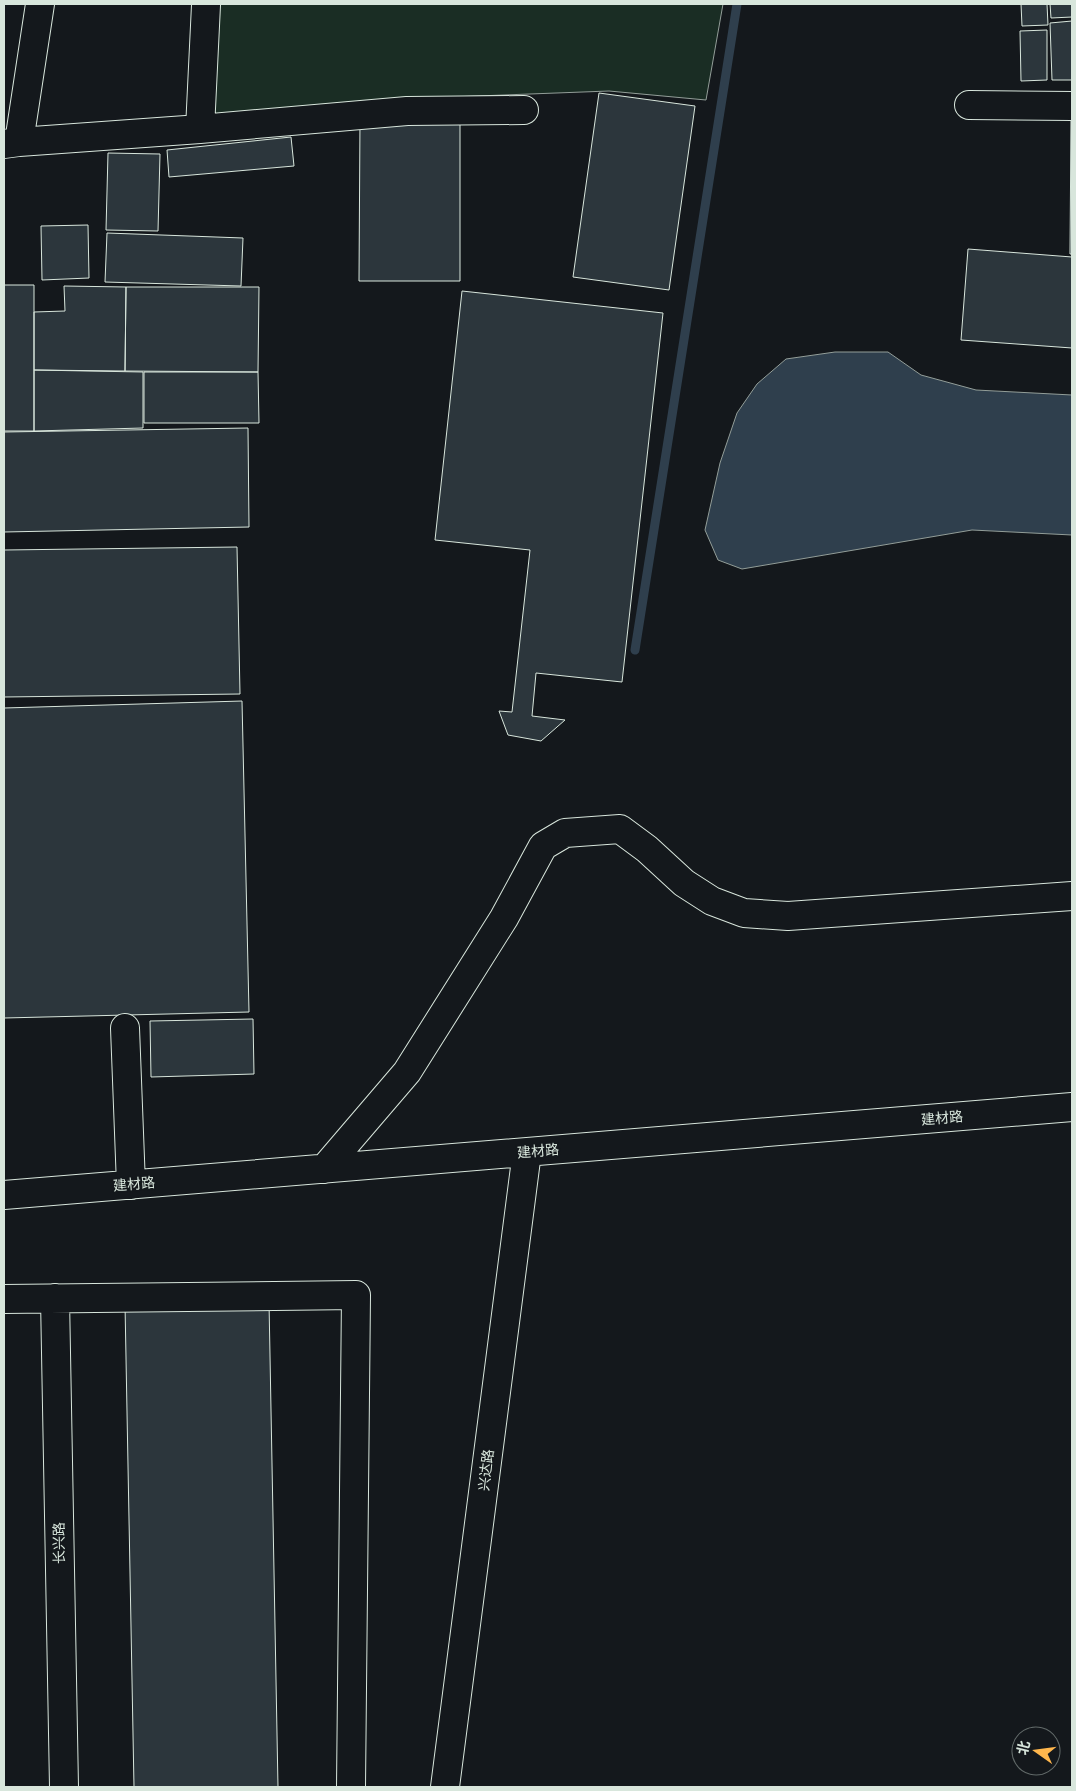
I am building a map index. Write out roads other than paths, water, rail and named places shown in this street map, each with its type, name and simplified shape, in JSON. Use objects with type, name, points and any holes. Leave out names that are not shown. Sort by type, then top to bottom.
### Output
[{"type":"street","points":[[40,4],[11,143],[200,130],[407,111],[524,110]]},
{"type":"street","points":[[200,130],[206,5]]},
{"type":"street","points":[[969,105],[1072,106]]},
{"type":"street","points":[[324,1169],[407,1072],[504,918],[543,846],[565,833],[620,829],[647,848],[684,883],[712,900],[744,913],[788,916],[1072,896]]},
{"type":"street","points":[[125,1028],[131,1185]]},
{"type":"street","name":"建材路","points":[[4,1195],[1072,1107]]},
{"type":"street","name":"兴达路","points":[[451,1786],[527,1152]]},
{"type":"street","points":[[4,1299],[356,1294],[351,1787]]},
{"type":"street","name":"长兴路","points":[[55,1298],[64,1787]]},
{"type":"water","points":[[835,352],[888,352],[921,375],[976,390],[1072,395],[1072,535],[972,530],[742,569],[718,560],[705,530],[720,463],[737,413],[757,384],[786,359]]},
{"type":"waterway","points":[[635,650],[737,4]]}]
